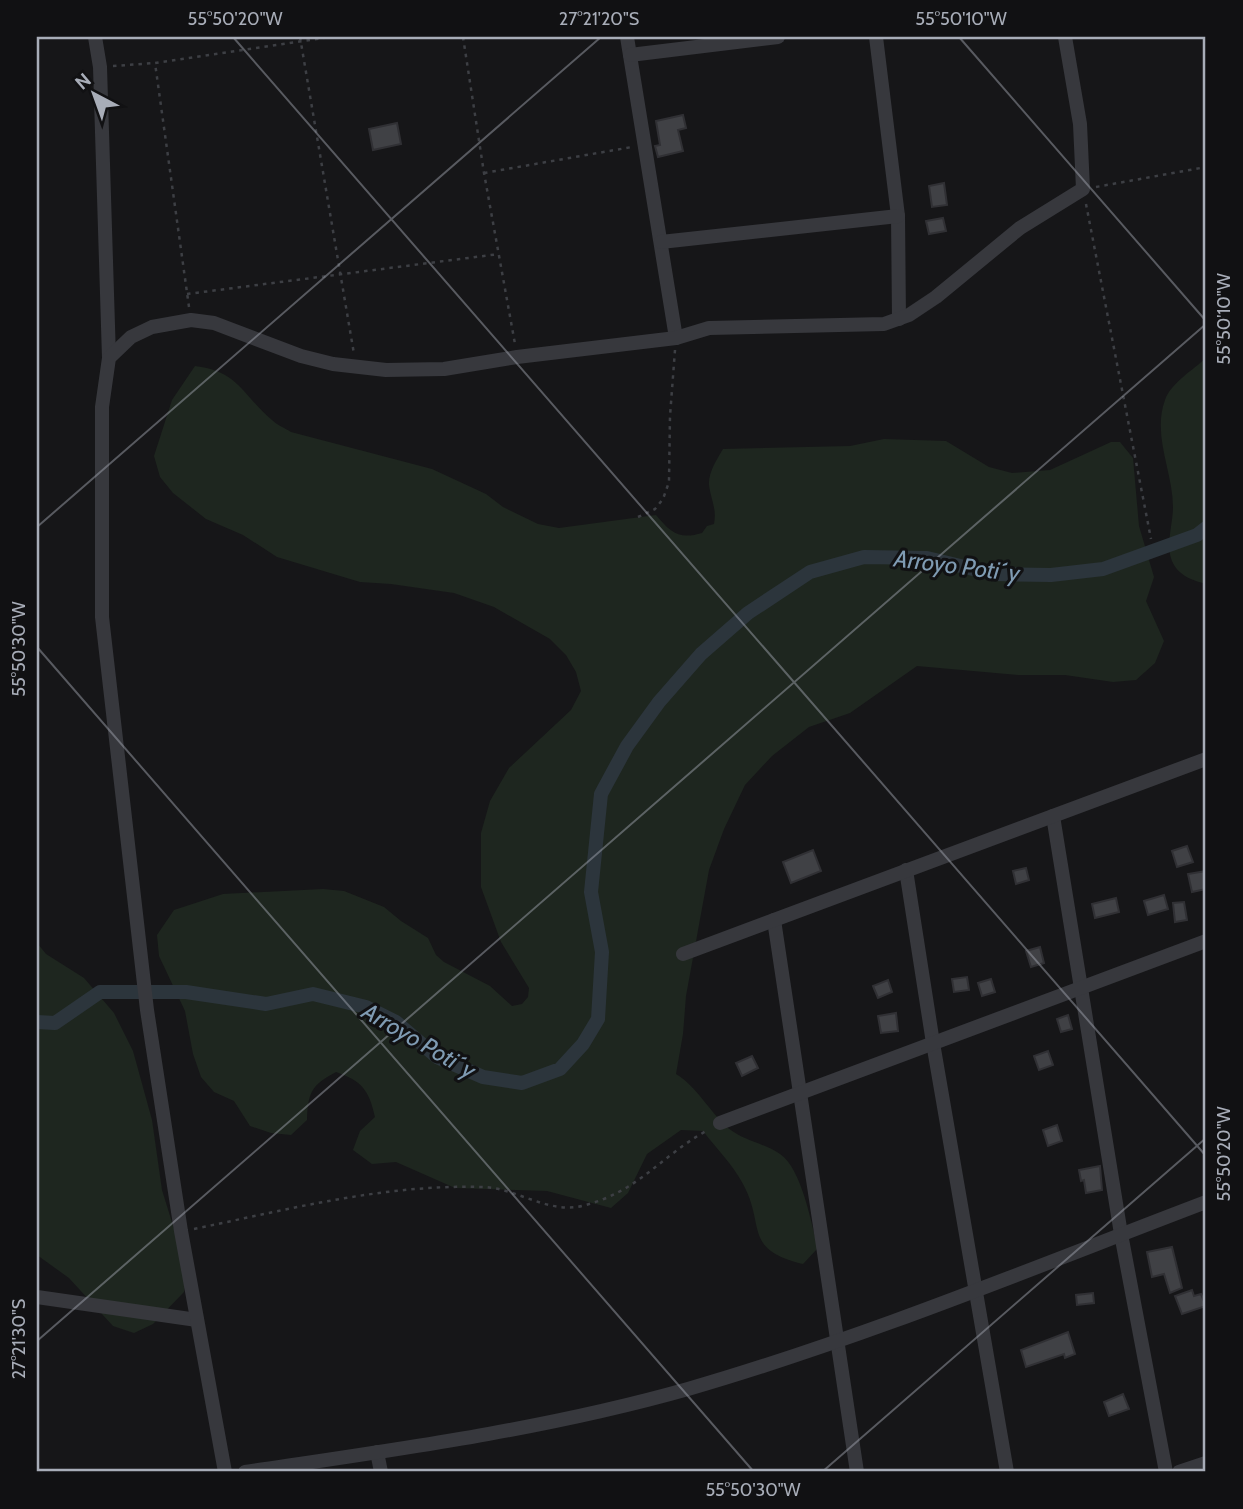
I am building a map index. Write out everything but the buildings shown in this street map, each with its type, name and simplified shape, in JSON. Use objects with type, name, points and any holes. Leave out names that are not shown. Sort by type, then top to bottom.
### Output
[{"type":"street","points":[[95,37],[100,67],[109,358],[102,407],[102,617],[140,963],[181,1231],[225,1472]]},
{"type":"street","points":[[627,37],[676,338]]},
{"type":"street","points":[[630,55],[778,37]]},
{"type":"street","points":[[876,37],[898,216],[899,319]]},
{"type":"street","points":[[109,358],[131,337],[152,327],[191,320],[214,323],[301,356],[386,370],[444,369],[517,357],[676,338],[709,328],[884,324],[899,319],[936,297],[1020,228],[1083,189],[1080,124],[1065,37]]},
{"type":"street","points":[[661,242],[898,216]]},
{"type":"street","points":[[683,954],[1206,759]]},
{"type":"street","points":[[1053,816],[1121,1234],[1166,1472]]},
{"type":"street","points":[[906,870],[1007,1472]]},
{"type":"street","points":[[774,920],[857,1472]]},
{"type":"street","points":[[720,1123],[1206,941]]},
{"type":"street","points":[[245,1472],[554,1423],[687,1389],[837,1341],[1206,1202]]},
{"type":"street","points":[[37,1297],[197,1320]]},
{"type":"street","points":[[377,1452],[381,1472]]},
{"type":"street","points":[[1179,1472],[1206,1462]]},
{"type":"path","points":[[100,67],[155,63],[300,39],[330,37]]},
{"type":"path","points":[[463,37],[517,357]]},
{"type":"path","points":[[300,39],[356,366]]},
{"type":"path","points":[[155,63],[191,320]]},
{"type":"path","points":[[484,173],[645,145]]},
{"type":"path","points":[[1151,539],[1083,189],[1206,167]]},
{"type":"path","points":[[187,295],[499,254]]},
{"type":"path","points":[[638,517],[655,509],[663,499],[670,482],[670,416],[676,338]]},
{"type":"path","points":[[181,1231],[394,1190],[484,1187],[505,1190],[549,1205],[578,1207],[618,1194],[649,1174],[695,1137],[720,1123]]},
{"type":"shaded area","points":[[1206,358],[1206,584],[1184,575],[1171,559],[1169,544],[1173,507],[1161,427],[1168,394],[1177,382]]},
{"type":"shaded area","points":[[195,366],[222,373],[231,379],[274,422],[291,432],[432,469],[486,494],[503,507],[538,524],[559,528],[656,515],[666,526],[681,535],[702,533],[707,526],[714,524],[709,480],[713,466],[723,449],[850,446],[884,439],[946,441],[989,467],[1012,473],[1050,470],[1111,442],[1120,442],[1133,458],[1139,526],[1154,577],[1146,601],[1164,641],[1155,663],[1136,680],[1113,682],[1065,675],[1018,675],[917,666],[850,713],[809,727],[772,756],[745,785],[724,829],[709,870],[686,996],[676,1074],[728,1128],[774,1150],[788,1161],[805,1197],[818,1248],[803,1264],[784,1258],[763,1243],[743,1184],[703,1131],[681,1130],[647,1154],[628,1193],[611,1208],[547,1191],[455,1188],[396,1162],[372,1164],[353,1150],[360,1131],[375,1117],[370,1100],[358,1083],[336,1072],[321,1081],[312,1091],[307,1120],[291,1135],[271,1133],[250,1126],[234,1101],[214,1092],[201,1077],[193,1054],[185,1011],[159,956],[157,935],[174,910],[223,894],[323,889],[344,891],[384,907],[428,938],[436,955],[444,962],[490,986],[512,1006],[522,1004],[528,997],[529,988],[501,942],[481,887],[481,833],[490,801],[509,768],[571,710],[581,691],[576,672],[566,655],[550,639],[494,607],[454,593],[360,582],[277,557],[243,535],[206,519],[173,493],[160,477],[154,456],[172,400]]},
{"type":"shaded area","points":[[37,943],[46,954],[84,978],[114,1013],[133,1051],[152,1120],[162,1190],[187,1271],[184,1292],[153,1324],[134,1333],[113,1326],[69,1278],[37,1255]]},
{"type":"waterway","name":"Arroyo Poti´y","points":[[37,1022],[55,1023],[100,992],[186,992],[266,1004],[313,994],[366,1007],[396,1022],[437,1057],[483,1077],[522,1083],[560,1069],[583,1044],[598,1019],[602,952],[591,892],[601,794],[627,746],[659,702],[701,654],[748,613],[810,572],[864,557],[927,558],[994,574],[1051,575],[1103,569],[1197,535],[1206,528]]}]
